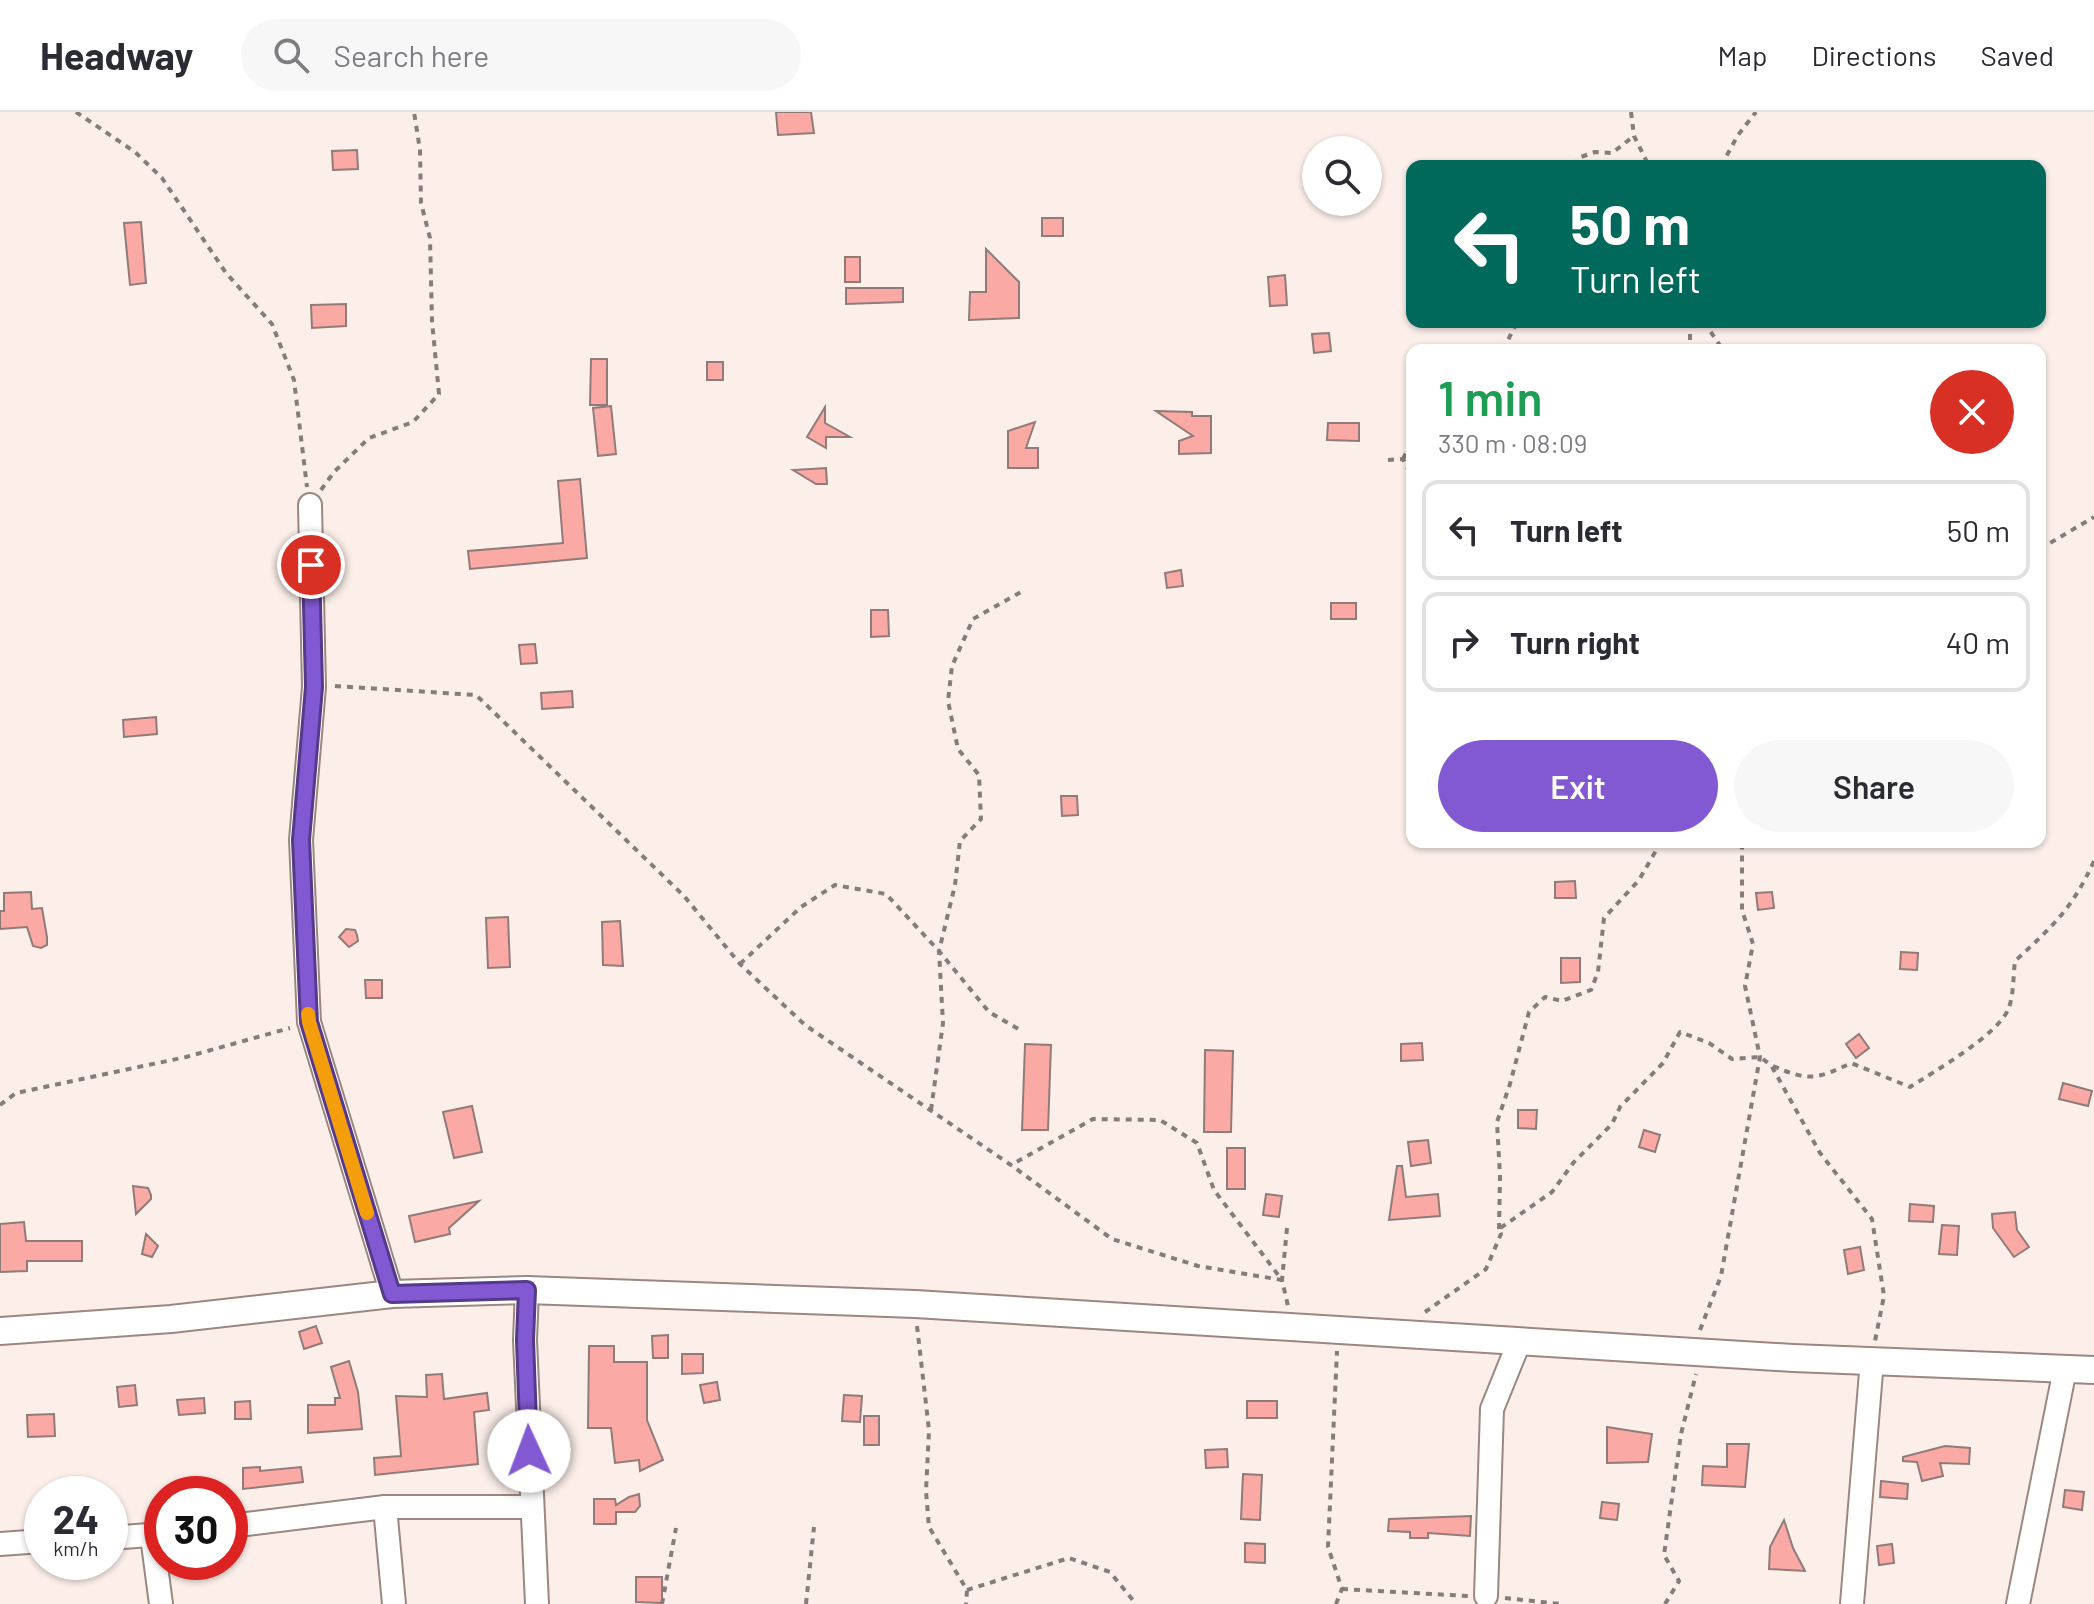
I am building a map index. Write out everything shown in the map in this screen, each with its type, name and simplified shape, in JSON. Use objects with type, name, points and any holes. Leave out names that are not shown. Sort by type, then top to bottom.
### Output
[{"type":"street","points":[[310,505],[314,687],[301,840],[309,1022],[392,1294]]},
{"type":"street","points":[[527,1290],[525,1340],[537,1604]]},
{"type":"street","points":[[0,1331],[171,1319],[392,1294],[527,1290],[915,1304],[1701,1352],[2094,1370]]},
{"type":"street","points":[[1486,1596],[1492,1409],[1520,1340]]},
{"type":"street","points":[[1852,1604],[1872,1360]]},
{"type":"street","points":[[2018,1604],[2065,1369]]},
{"type":"street","points":[[248,1524],[385,1507],[531,1507]]},
{"type":"street","points":[[385,1507],[394,1604]]},
{"type":"street","points":[[0,1544],[24,1542]]},
{"type":"street","points":[[160,1580],[161,1604]]},
{"type":"path","points":[[76,112],[135,152],[162,178],[226,273],[272,324],[294,380],[310,505]]},
{"type":"path","points":[[310,505],[334,472],[369,438],[413,422],[439,394],[432,321],[430,238],[421,203],[420,150],[414,112]]},
{"type":"path","points":[[1631,112],[1634,136],[1646,160]]},
{"type":"path","points":[[1724,160],[1756,112]]},
{"type":"path","points":[[1578,160],[1595,152],[1612,153],[1634,136]]},
{"type":"path","points":[[1403,459],[1406,453]]},
{"type":"path","points":[[1388,460],[1403,459]]},
{"type":"path","points":[[1403,459],[1406,465]]},
{"type":"path","points":[[2046,545],[2094,517]]},
{"type":"path","points":[[931,1110],[943,1023],[939,951],[955,885],[960,841],[981,819],[979,775],[958,749],[948,701],[952,666],[973,619],[1021,592]]},
{"type":"path","points":[[314,687],[358,686],[476,695],[684,896],[740,964],[805,1025],[1011,1165],[1112,1239],[1198,1266],[1282,1280]]},
{"type":"path","points":[[1393,1334],[1486,1269],[1501,1234],[1497,1122],[1529,1012],[1545,997],[1562,1001],[1591,990],[1598,972],[1604,918],[1639,880],[1658,848]]},
{"type":"path","points":[[1665,1604],[1679,1581],[1664,1555],[1681,1434],[1701,1352],[1699,1326],[1721,1276],[1760,1057],[1745,986],[1753,944],[1742,910],[1742,848]]},
{"type":"path","points":[[1499,1229],[1552,1192],[1574,1162],[1612,1124],[1620,1107],[1663,1063],[1680,1032],[1709,1043],[1732,1059],[1760,1057],[1800,1078],[1826,1075],[1851,1063],[1910,1087],[1971,1048],[1999,1024],[2009,1009],[2015,961],[2059,921],[2080,892],[2094,861]]},
{"type":"path","points":[[740,964],[801,907],[835,885],[886,894],[939,951],[989,1012],[1020,1030]]},
{"type":"path","points":[[0,1105],[16,1093],[186,1057],[309,1022]]},
{"type":"path","points":[[1771,1065],[1820,1153],[1872,1219],[1884,1296],[1872,1360]]},
{"type":"path","points":[[1011,1165],[1093,1119],[1160,1120],[1197,1143],[1214,1190],[1282,1280]]},
{"type":"path","points":[[1287,1228],[1282,1280],[1293,1328]]},
{"type":"path","points":[[915,1304],[929,1430],[926,1491],[929,1527],[967,1590],[966,1604]]},
{"type":"path","points":[[1336,1604],[1342,1589],[1328,1547],[1338,1331]]},
{"type":"path","points":[[806,1604],[814,1527]]},
{"type":"path","points":[[662,1604],[676,1528]]},
{"type":"path","points":[[967,1590],[1069,1558],[1110,1572],[1136,1604]]},
{"type":"path","points":[[1342,1589],[1486,1596],[1560,1604]]},
{"type":"building","points":[[776,112],[811,112],[814,133],[778,135]]},
{"type":"building","points":[[357,150],[358,169],[333,170],[332,151]]},
{"type":"building","points":[[1042,218],[1063,218],[1063,236],[1042,236]]},
{"type":"building","points":[[141,222],[146,283],[130,285],[124,223]]},
{"type":"building","points":[[986,249],[1019,282],[1019,318],[969,320],[970,292],[986,292]]},
{"type":"building","points":[[845,257],[860,257],[860,282],[845,282]]},
{"type":"building","points":[[1285,275],[1287,305],[1270,306],[1268,277]]},
{"type":"building","points":[[846,288],[903,288],[903,302],[846,304]]},
{"type":"building","points":[[346,304],[346,326],[312,328],[311,305]]},
{"type":"building","points":[[1329,333],[1331,351],[1314,353],[1312,334]]},
{"type":"building","points":[[591,359],[607,359],[607,405],[590,405]]},
{"type":"building","points":[[707,362],[723,362],[723,380],[707,380]]},
{"type":"building","points":[[611,406],[616,454],[598,456],[593,408]]},
{"type":"building","points":[[825,407],[825,423],[850,437],[826,437],[826,448],[807,437]]},
{"type":"building","points":[[1156,411],[1211,416],[1211,453],[1179,454],[1179,441],[1193,436]]},
{"type":"building","points":[[1035,422],[1026,448],[1038,448],[1038,468],[1008,468],[1008,431]]},
{"type":"building","points":[[1328,423],[1359,423],[1359,441],[1327,440]]},
{"type":"building","points":[[826,468],[827,484],[816,484],[793,470]]},
{"type":"building","points":[[580,479],[587,558],[470,569],[468,551],[563,543],[558,481]]},
{"type":"building","points":[[1181,570],[1183,586],[1167,588],[1165,573]]},
{"type":"building","points":[[1331,603],[1356,603],[1356,619],[1331,619]]},
{"type":"building","points":[[871,610],[888,610],[889,636],[871,637]]},
{"type":"building","points":[[535,644],[537,663],[521,664],[519,645]]},
{"type":"building","points":[[572,691],[573,707],[542,709],[541,693]]},
{"type":"building","points":[[156,717],[157,734],[124,737],[123,720]]},
{"type":"building","points":[[1061,796],[1077,796],[1078,815],[1062,816]]},
{"type":"building","points":[[1575,881],[1576,898],[1555,898],[1555,882]]},
{"type":"building","points":[[31,892],[32,909],[42,908],[47,945],[41,948],[33,946],[27,927],[0,929],[4,893]]},
{"type":"building","points":[[1772,892],[1774,908],[1758,910],[1756,893]]},
{"type":"building","points":[[508,917],[510,967],[488,968],[486,918]]},
{"type":"building","points":[[620,921],[623,966],[603,965],[602,922]]},
{"type":"building","points":[[346,929],[355,930],[358,941],[349,947],[339,937]]},
{"type":"building","points":[[1901,952],[1918,953],[1917,970],[1900,969]]},
{"type":"building","points":[[1561,958],[1580,958],[1580,982],[1561,983]]},
{"type":"building","points":[[365,980],[382,980],[382,998],[366,998]]},
{"type":"building","points":[[1859,1034],[1869,1048],[1856,1058],[1846,1044]]},
{"type":"building","points":[[1422,1043],[1423,1060],[1401,1061],[1401,1044]]},
{"type":"building","points":[[1025,1044],[1051,1045],[1048,1130],[1022,1130]]},
{"type":"building","points":[[1205,1050],[1233,1051],[1231,1132],[1204,1132]]},
{"type":"building","points":[[2063,1083],[2092,1091],[2088,1106],[2059,1099]]},
{"type":"building","points":[[472,1106],[482,1152],[454,1158],[443,1112]]},
{"type":"building","points":[[1518,1110],[1537,1110],[1536,1129],[1518,1128]]},
{"type":"building","points":[[1644,1130],[1660,1135],[1655,1152],[1639,1147]]},
{"type":"building","points":[[1428,1140],[1431,1163],[1411,1166],[1408,1142]]},
{"type":"building","points":[[1227,1148],[1245,1148],[1245,1189],[1227,1189]]},
{"type":"building","points":[[1397,1166],[1402,1166],[1406,1197],[1438,1194],[1440,1216],[1389,1220]]},
{"type":"building","points":[[133,1186],[148,1188],[151,1195],[151,1199],[136,1214]]},
{"type":"building","points":[[1266,1194],[1282,1196],[1279,1217],[1263,1215]]},
{"type":"building","points":[[479,1201],[449,1228],[450,1234],[415,1242],[409,1216]]},
{"type":"building","points":[[1910,1204],[1934,1206],[1933,1222],[1909,1221]]},
{"type":"building","points":[[2015,1212],[2017,1230],[2029,1247],[2014,1257],[1993,1228],[1992,1214]]},
{"type":"building","points":[[24,1222],[26,1241],[82,1241],[82,1261],[27,1261],[27,1271],[0,1272],[0,1224]]},
{"type":"building","points":[[1942,1225],[1959,1226],[1957,1255],[1939,1254]]},
{"type":"building","points":[[146,1234],[158,1246],[152,1257],[142,1254]]},
{"type":"building","points":[[1860,1247],[1864,1270],[1848,1274],[1844,1250]]},
{"type":"building","points":[[316,1326],[322,1343],[304,1349],[299,1332]]},
{"type":"building","points":[[668,1335],[668,1358],[653,1358],[652,1336]]},
{"type":"building","points":[[589,1346],[614,1346],[614,1362],[647,1362],[647,1420],[663,1460],[640,1471],[639,1460],[615,1463],[611,1428],[588,1428]]},
{"type":"building","points":[[682,1354],[703,1354],[703,1373],[682,1374]]},
{"type":"building","points":[[349,1361],[358,1392],[362,1429],[308,1433],[308,1405],[335,1405],[335,1398],[340,1398],[331,1367]]},
{"type":"building","points":[[442,1374],[444,1399],[487,1393],[489,1410],[474,1412],[478,1464],[375,1475],[374,1458],[401,1456],[396,1396],[427,1397],[426,1375]]},
{"type":"building","points":[[717,1382],[720,1400],[704,1403],[700,1385]]},
{"type":"building","points":[[135,1385],[137,1405],[119,1407],[117,1387]]},
{"type":"building","points":[[844,1395],[862,1396],[860,1422],[842,1421]]},
{"type":"building","points":[[204,1398],[205,1413],[179,1415],[177,1400]]},
{"type":"building","points":[[250,1401],[251,1419],[235,1419],[235,1402]]},
{"type":"building","points":[[1247,1401],[1277,1401],[1277,1418],[1247,1418]]},
{"type":"building","points":[[54,1414],[55,1436],[28,1437],[27,1415]]},
{"type":"building","points":[[864,1416],[879,1416],[879,1445],[864,1445]]},
{"type":"building","points":[[1607,1427],[1652,1434],[1648,1462],[1607,1463]]},
{"type":"building","points":[[1727,1444],[1749,1444],[1745,1487],[1702,1485],[1703,1466],[1727,1467]]},
{"type":"building","points":[[1945,1446],[1970,1448],[1969,1464],[1940,1463],[1943,1476],[1922,1481],[1917,1462],[1903,1461],[1903,1457]]},
{"type":"building","points":[[1227,1449],[1228,1467],[1206,1468],[1205,1450]]},
{"type":"building","points":[[260,1467],[260,1471],[301,1467],[303,1482],[248,1488],[248,1476],[243,1476],[243,1468]]},
{"type":"building","points":[[1243,1474],[1262,1475],[1260,1520],[1241,1519]]},
{"type":"building","points":[[1881,1481],[1908,1484],[1907,1499],[1880,1497]]},
{"type":"building","points":[[2065,1490],[2084,1492],[2082,1510],[2063,1507]]},
{"type":"building","points":[[639,1494],[640,1506],[635,1512],[616,1512],[616,1524],[594,1524],[594,1499],[615,1499],[616,1505]]},
{"type":"building","points":[[1602,1502],[1619,1504],[1617,1520],[1600,1518]]},
{"type":"building","points":[[1471,1516],[1470,1536],[1428,1533],[1428,1538],[1410,1538],[1410,1532],[1388,1531],[1389,1519]]},
{"type":"building","points":[[1784,1520],[1805,1571],[1769,1569],[1770,1547]]},
{"type":"building","points":[[1245,1543],[1265,1544],[1265,1563],[1245,1562]]},
{"type":"building","points":[[1892,1544],[1894,1563],[1879,1565],[1877,1546]]},
{"type":"building","points":[[636,1577],[662,1577],[662,1603],[636,1602]]},
{"type":"slow traffic","points":[[308,1014],[367,1213]]},
{"type":"route","points":[[311,565],[314,687],[301,840],[309,1022],[392,1294],[527,1290],[525,1340],[529,1451]]}]
